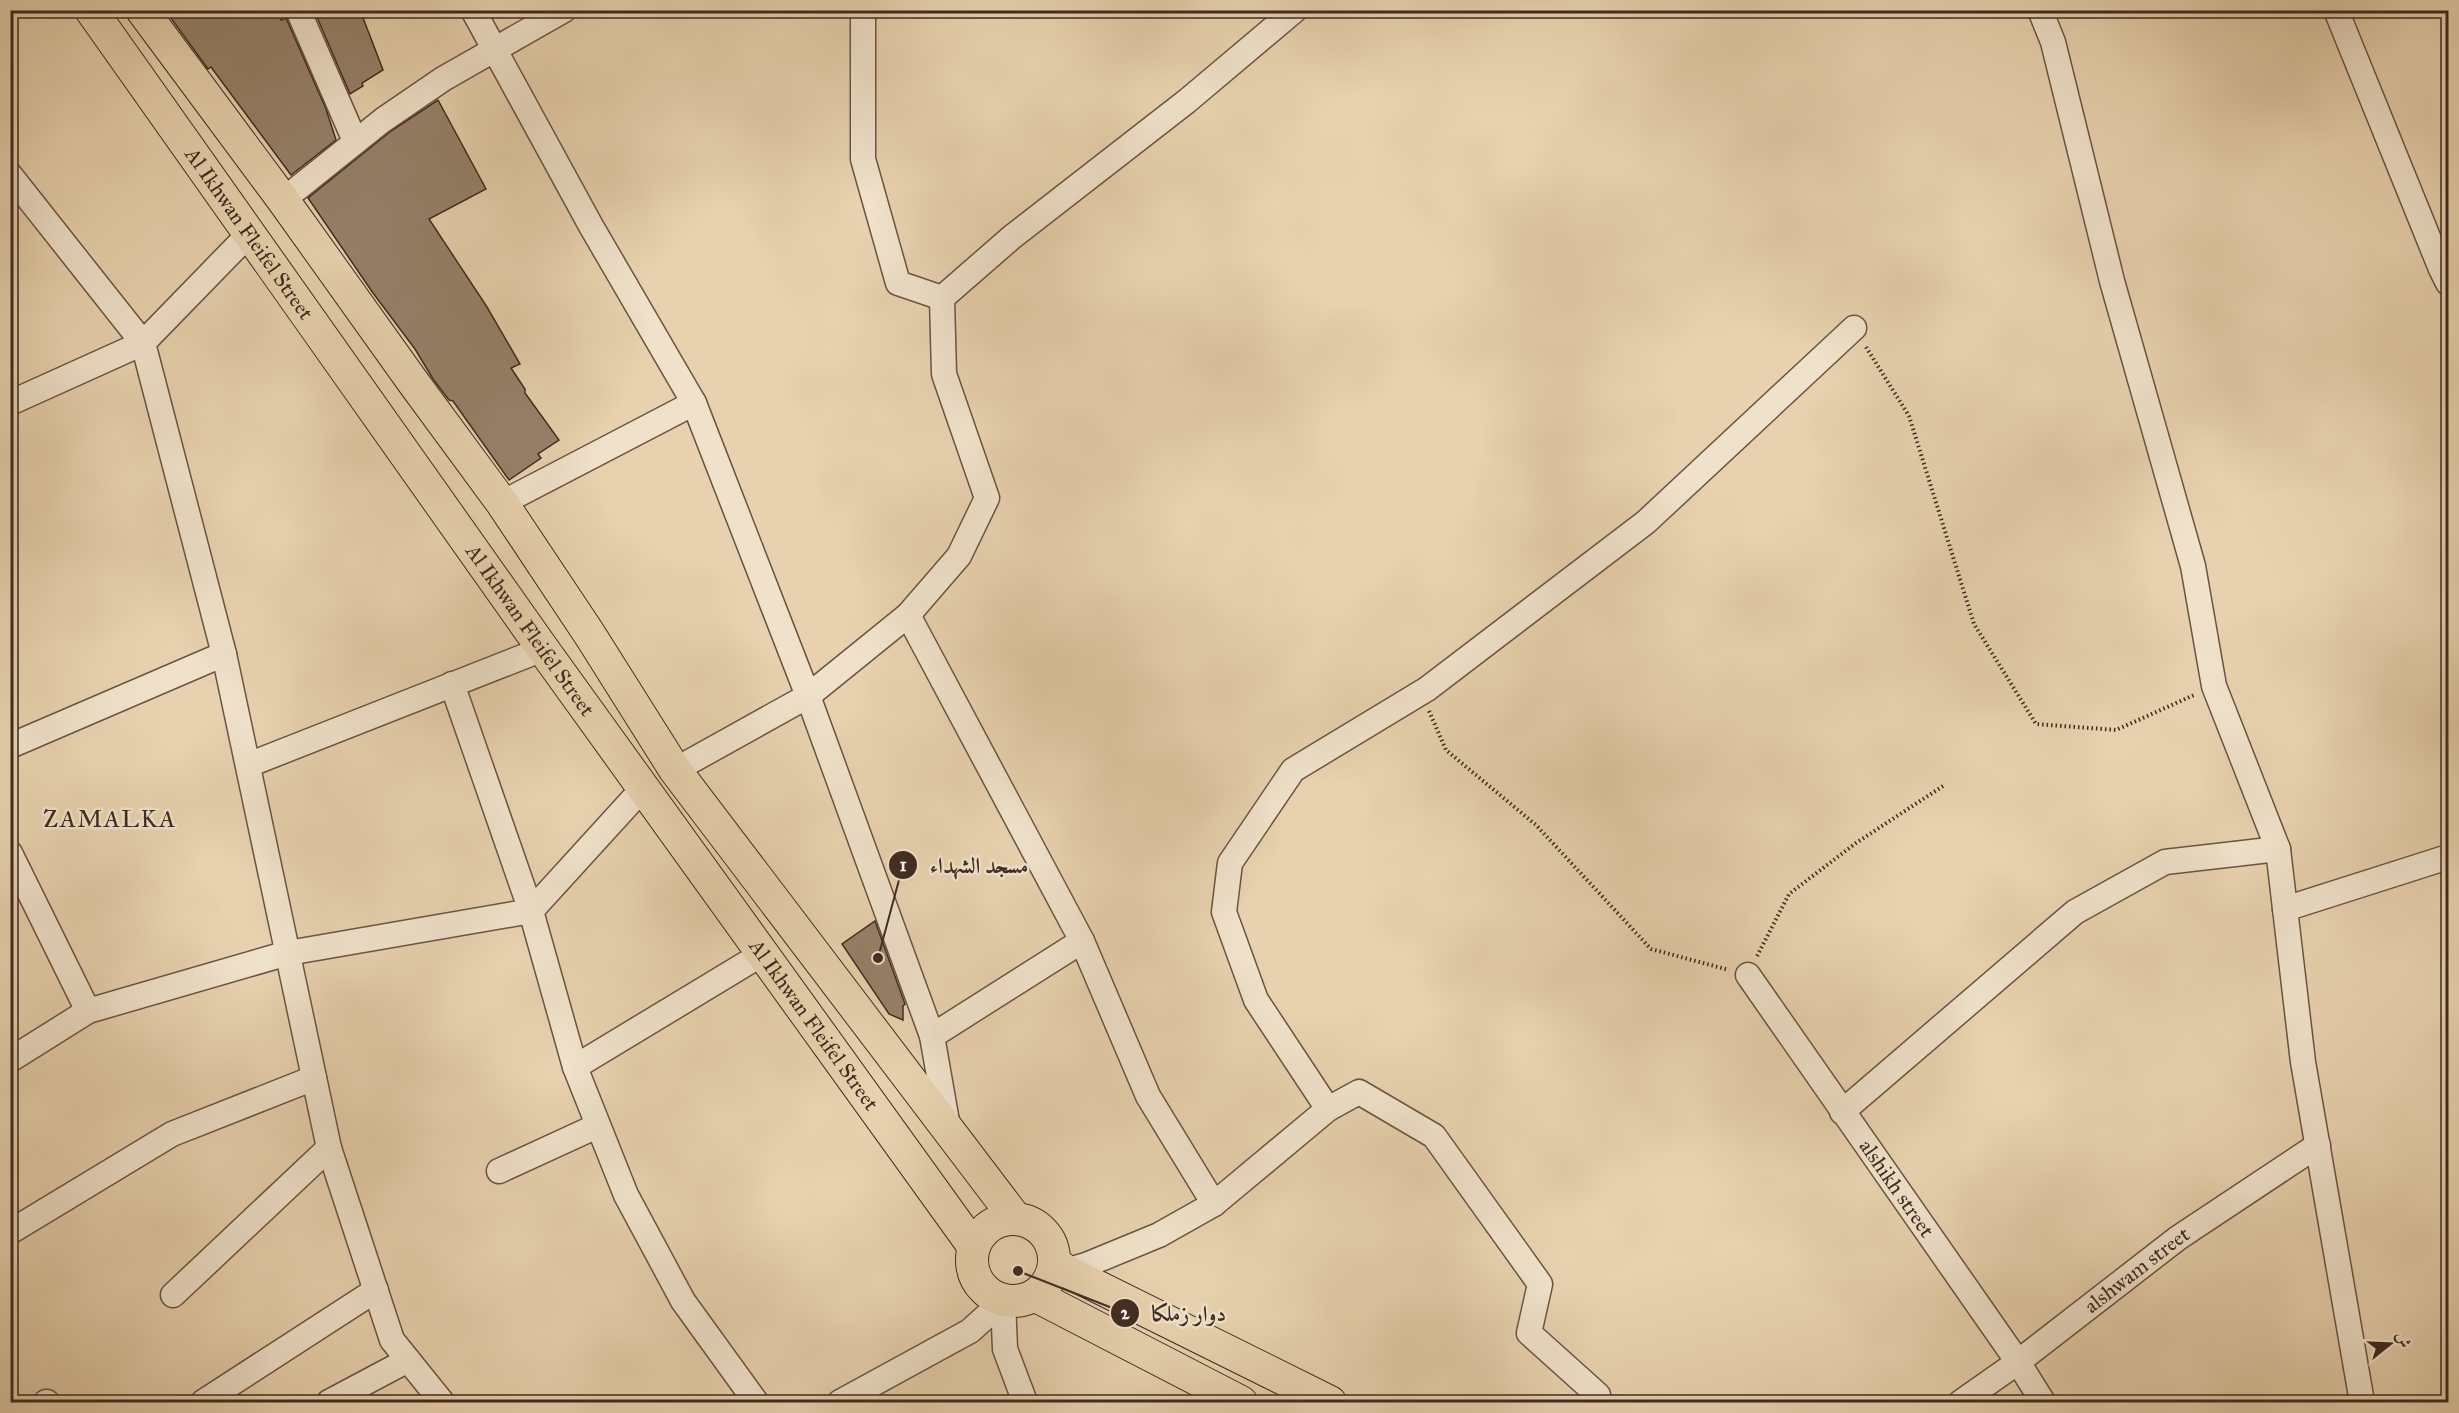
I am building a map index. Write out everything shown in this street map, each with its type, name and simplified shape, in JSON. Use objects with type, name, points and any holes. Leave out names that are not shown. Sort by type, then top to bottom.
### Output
[{"type":"main road","name":"Al Ikhwan Fleifel Street","points":[[91,10],[543,649],[974,1247]]},
{"type":"main road","name":"Al Ikhwan Fleifel Street","points":[[142,10],[284,200],[502,503],[590,635],[675,770],[1016,1219]]},
{"type":"main road","points":[[1060,1267],[1046,1287],[1036,1296],[1026,1300],[1003,1301],[992,1296],[976,1280],[972,1258],[980,1235],[990,1226],[1003,1220],[1016,1219],[1034,1225],[1049,1238],[1060,1267],[1330,1402]]},
{"type":"main road","points":[[1036,1296],[1241,1402]]},
{"type":"street","points":[[298,10],[355,141]]},
{"type":"street","points":[[473,10],[591,226],[694,403],[808,696],[932,1036],[948,1128]]},
{"type":"street","points":[[284,200],[355,141],[443,79],[564,10]]},
{"type":"street","points":[[863,10],[863,159],[898,283],[942,298]]},
{"type":"street","points":[[942,298],[1012,237],[1187,101],[1295,10]]},
{"type":"street","points":[[2040,10],[2053,42],[2112,281],[2193,567],[2214,686],[2278,849],[2303,1062],[2362,1402]]},
{"type":"street","points":[[2336,10],[2448,283]]},
{"type":"street","points":[[10,175],[143,343],[224,654],[329,1148],[392,1340],[442,1402]]},
{"type":"street","points":[[10,403],[143,343],[248,235]]},
{"type":"street","points":[[675,770],[808,696],[908,615],[959,556],[987,498],[944,375],[942,298]]},
{"type":"street","points":[[1328,1109],[1256,1000],[1224,912],[1230,863],[1293,770],[1420,693],[1646,522],[1854,328]]},
{"type":"street","points":[[502,503],[694,403]]},
{"type":"street","points":[[908,615],[1082,941],[1148,1096],[1214,1204]]},
{"type":"street","points":[[248,765],[543,649]]},
{"type":"street","points":[[10,746],[224,654]]},
{"type":"street","points":[[452,684],[531,911],[575,1067],[626,1195],[683,1301],[756,1402]]},
{"type":"street","points":[[10,1060],[88,1011],[288,953],[531,911],[644,787]]},
{"type":"street","points":[[1842,1112],[2075,912],[2165,862],[2278,849]]},
{"type":"street","points":[[10,853],[88,1011]]},
{"type":"street","points":[[2286,909],[2448,856]]},
{"type":"street","points":[[932,1036],[1082,941]]},
{"type":"street","points":[[575,1067],[762,954]]},
{"type":"street","name":"alshikh street","points":[[1748,975],[2018,1362],[2043,1402]]},
{"type":"street","points":[[10,1232],[172,1134],[314,1078]]},
{"type":"street","points":[[1060,1267],[1086,1265],[1160,1234],[1214,1204],[1328,1109],[1359,1092],[1434,1136],[1540,1284],[1529,1333],[1598,1395],[1594,1402]]},
{"type":"street","points":[[499,1171],[597,1126]]},
{"type":"street","name":"alshwam street","points":[[1961,1402],[2018,1362],[2178,1238],[2318,1145]]},
{"type":"street","points":[[173,1295],[329,1148]]},
{"type":"street","points":[[203,1402],[376,1290]]},
{"type":"street","points":[[840,1402],[970,1331],[1003,1301]]},
{"type":"street","points":[[1003,1301],[1005,1349],[1025,1402]]},
{"type":"street","points":[[328,1402],[408,1360]]},
{"type":"path","points":[[1854,328],[1909,416],[1974,624],[2036,724],[2116,730],[2214,686]]},
{"type":"path","points":[[1420,693],[1446,750],[1536,825],[1651,949],[1748,975],[1790,894],[1856,843],[1943,786]]},
{"type":"building","points":[[165,10],[277,10],[281,20],[286,18],[326,109],[336,140],[291,175],[211,67],[208,69]]},
{"type":"building","points":[[314,10],[360,10],[383,70],[362,83],[363,86],[350,94]]},
{"type":"building","points":[[438,100],[486,189],[429,219],[487,307],[520,364],[511,368],[525,389],[525,393],[559,440],[538,454],[541,458],[509,480],[453,401],[449,400],[433,379],[415,349],[373,293],[308,198],[391,131]]},
{"type":"building","points":[[875,921],[905,1004],[903,1020],[889,1014],[842,944]]},
{"type":"place","name":"مسجد الشهداء","points":[[878,958]]},
{"type":"place","name":"دوار زملكا","points":[[1018,1271]]},
{"type":"district","name":"ZAMALKA","points":[[110,819]]}]
